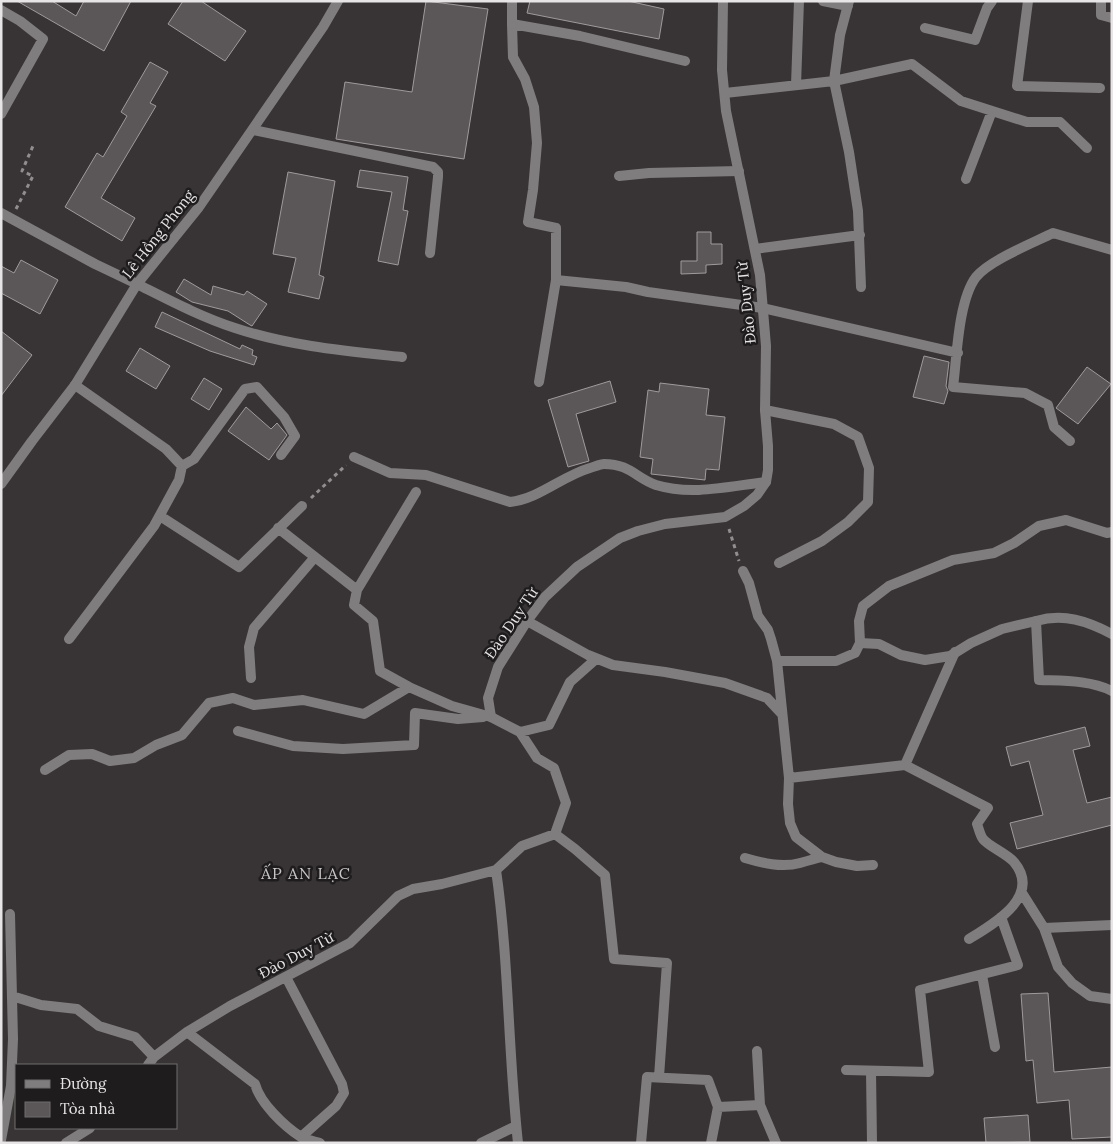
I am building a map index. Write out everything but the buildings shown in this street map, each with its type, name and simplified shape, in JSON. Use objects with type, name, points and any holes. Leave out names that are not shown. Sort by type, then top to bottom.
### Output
[{"type":"street","points":[[323,27],[329,1]]},
{"type":"street","name":"Lê Hồng Phong","points":[[1,484],[75,384],[137,284],[199,208],[323,27],[338,1]]},
{"type":"street","points":[[512,1],[513,57],[525,79],[534,107],[537,143],[528,222],[556,228],[556,280],[539,382]]},
{"type":"street","name":"Đào Duy Từ","points":[[491,717],[488,698],[498,667],[527,621],[545,597],[577,567],[620,538],[638,531],[665,524],[725,517],[744,506],[757,495],[766,482],[768,446],[765,410],[766,346],[760,275],[726,111],[722,70],[722,1]]},
{"type":"street","points":[[796,85],[799,1]]},
{"type":"street","points":[[823,1],[848,4],[840,36],[834,81],[849,152],[860,235],[861,287]]},
{"type":"street","points":[[925,28],[975,40],[987,8],[992,1]]},
{"type":"street","points":[[1028,1],[1017,86],[1100,88]]},
{"type":"street","points":[[1101,1],[1101,15],[1112,18]]},
{"type":"street","points":[[1,10],[33,31],[43,40],[1,114]]},
{"type":"street","points":[[512,24],[580,36],[685,61]]},
{"type":"street","points":[[725,93],[834,81],[912,64],[961,101],[1027,122],[1060,122],[1087,148]]},
{"type":"street","points":[[966,179],[992,111]]},
{"type":"street","points":[[253,130],[433,167],[438,172],[438,177],[430,253]]},
{"type":"street","points":[[619,176],[739,171]]},
{"type":"street","points":[[1,213],[95,264],[207,318],[253,333],[321,348],[402,357]]},
{"type":"street","points":[[1070,441],[1054,427],[1048,405],[1025,393],[953,387],[963,304],[976,277],[993,263],[1053,233],[1112,250]]},
{"type":"street","points":[[755,249],[860,235]]},
{"type":"street","points":[[556,280],[626,287],[648,292],[763,308],[958,353]]},
{"type":"street","points":[[75,384],[166,449],[182,466]]},
{"type":"street","points":[[69,639],[154,526],[179,480],[182,466],[194,459],[245,389],[257,387],[284,417],[295,436],[281,455]]},
{"type":"street","points":[[765,410],[834,424],[858,437],[869,468],[868,502],[848,522],[822,542],[780,563]]},
{"type":"street","points":[[354,458],[390,473],[426,475],[510,502],[523,501],[575,472],[603,464],[626,467],[655,485],[677,490],[698,490],[766,482]]},
{"type":"street","points":[[416,492],[357,590],[354,605],[374,621],[380,671],[409,687],[452,706],[491,717],[520,732],[537,758],[554,768],[566,803],[555,834],[575,848],[605,875],[614,959],[667,964],[659,1077]]},
{"type":"street","points":[[160,516],[239,567],[302,506]]},
{"type":"street","points":[[777,662],[836,661],[855,653],[860,643],[859,621],[863,606],[889,586],[953,560],[994,553],[1014,543],[1039,526],[1066,520],[1107,533],[1112,532]]},
{"type":"street","points":[[278,528],[357,590]]},
{"type":"street","points":[[251,678],[249,647],[254,628],[315,557]]},
{"type":"street","points":[[743,571],[749,583],[758,616],[768,630],[777,662],[789,778],[790,823],[796,837],[822,857],[857,866],[872,865]]},
{"type":"street","points":[[860,643],[879,644],[901,655],[925,660],[950,656],[971,643],[1002,629],[1036,621],[1062,618],[1073,619],[1091,623],[1112,634]]},
{"type":"street","points":[[527,621],[596,659],[612,665],[725,683],[767,698],[782,714]]},
{"type":"street","points":[[1036,621],[1039,680],[1083,683],[1112,691]]},
{"type":"street","points":[[905,765],[956,652]]},
{"type":"street","points":[[520,732],[549,725],[570,682],[596,659]]},
{"type":"street","points":[[45,770],[69,755],[92,754],[110,760],[134,758],[156,745],[182,735],[209,703],[233,698],[254,705],[303,700],[364,714],[409,687]]},
{"type":"street","points":[[238,731],[293,746],[343,749],[414,746],[415,713],[458,719],[491,717]]},
{"type":"street","points":[[789,778],[905,765],[988,808],[977,824],[983,840],[1014,861],[1023,877],[1022,893],[1016,903],[1001,917],[969,939]]},
{"type":"street","name":"Đào Duy Từ","points":[[151,1061],[187,1032],[230,1006],[350,943],[398,896],[413,889],[442,884],[496,870],[522,846],[555,834]]},
{"type":"street","points":[[745,858],[768,864],[798,864],[822,857]]},
{"type":"street","points":[[496,870],[500,899],[518,1143]]},
{"type":"street","points":[[1022,893],[1044,928],[1058,967],[1072,983],[1090,996],[1112,999]]},
{"type":"street","points":[[1,1140],[11,1086],[13,1039],[10,914]]},
{"type":"street","points":[[846,1070],[929,1072],[920,990],[1018,965],[1001,917]]},
{"type":"street","points":[[1044,928],[1112,925]]},
{"type":"street","points":[[982,974],[996,1047]]},
{"type":"street","points":[[286,978],[342,1084],[344,1094],[336,1106],[301,1137]]},
{"type":"street","points":[[12,996],[41,1006],[77,1010],[99,1026],[135,1037],[151,1061]]},
{"type":"street","points":[[187,1032],[255,1084],[258,1092],[283,1123],[301,1137],[320,1143]]},
{"type":"street","points":[[758,1051],[760,1105],[776,1143]]},
{"type":"street","points":[[871,1071],[872,1143]]},
{"type":"street","points":[[641,1143],[647,1076],[708,1080],[718,1107],[711,1143]]},
{"type":"street","points":[[718,1107],[760,1105]]},
{"type":"street","points":[[481,1143],[516,1126]]},
{"type":"street","points":[[66,1143],[88,1129]]},
{"type":"path","points":[[12,219],[33,176],[22,171],[33,146]]},
{"type":"path","points":[[302,506],[354,458]]},
{"type":"path","points":[[725,517],[743,571]]},
{"type":"district","name":"ẤP AN LẠC","points":[[306,873]]}]
